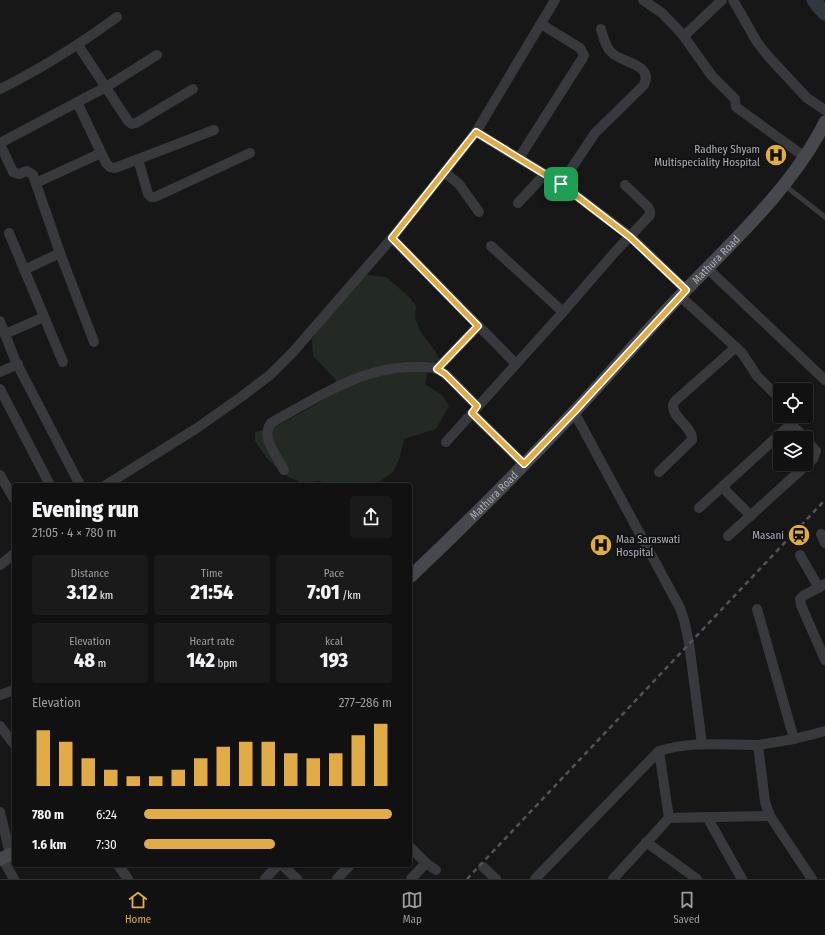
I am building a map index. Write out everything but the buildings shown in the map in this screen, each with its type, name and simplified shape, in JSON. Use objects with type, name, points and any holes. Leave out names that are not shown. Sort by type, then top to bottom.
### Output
[{"type":"main road","name":"Mathura Road","points":[[412,575],[574,412],[683,293],[759,214],[805,157],[825,122]]},
{"type":"street","points":[[109,483],[197,428],[241,398],[270,375],[293,352],[392,238],[476,132],[555,0]]},
{"type":"street","points":[[644,0],[662,13],[684,36],[712,76],[735,99],[736,106],[805,157]]},
{"type":"street","points":[[684,36],[722,0]]},
{"type":"street","points":[[733,0],[757,42],[767,55],[807,98],[825,110]]},
{"type":"street","points":[[0,89],[78,45],[117,17]]},
{"type":"street","points":[[519,158],[584,54],[580,48],[541,24]]},
{"type":"street","points":[[561,184],[596,133],[644,85],[646,80],[646,75],[642,69],[610,52],[601,29]]},
{"type":"street","points":[[78,45],[128,121],[132,124],[193,89]]},
{"type":"street","points":[[94,342],[32,174],[27,171],[19,174],[13,172],[0,144],[106,87],[157,55]]},
{"type":"street","points":[[77,102],[106,163],[110,167],[115,168],[214,130]]},
{"type":"street","points":[[476,132],[561,184],[630,237],[742,353],[757,376],[773,392]]},
{"type":"street","points":[[36,183],[101,153]]},
{"type":"street","points":[[138,159],[148,194],[151,197],[155,197],[250,153]]},
{"type":"street","points":[[444,172],[459,184],[478,212]]},
{"type":"street","points":[[518,203],[545,174]]},
{"type":"street","points":[[446,442],[615,252],[650,215],[648,207],[625,185]]},
{"type":"street","points":[[9,233],[63,362]]},
{"type":"street","points":[[392,238],[516,364]]},
{"type":"street","points":[[490,246],[563,312]]},
{"type":"street","points":[[24,270],[60,253]]},
{"type":"street","points":[[707,268],[825,380]]},
{"type":"street","points":[[5,334],[44,317]]},
{"type":"street","points":[[0,321],[18,364],[79,483]]},
{"type":"street","points":[[437,369],[478,326]]},
{"type":"street","points":[[659,472],[692,440],[691,433],[674,412],[673,405],[675,401],[736,347]]},
{"type":"street","points":[[0,372],[18,364]]},
{"type":"street","points":[[284,470],[266,434],[271,423],[334,388],[376,371],[404,366],[437,369],[445,374],[474,410],[524,464]]},
{"type":"street","points":[[0,390],[49,483]]},
{"type":"street","points":[[574,412],[680,608],[689,643],[702,744]]},
{"type":"street","points":[[699,508],[790,423]]},
{"type":"street","points":[[813,448],[816,451],[813,459]]},
{"type":"street","points":[[728,536],[800,471]]},
{"type":"street","points":[[0,474],[12,496]]},
{"type":"street","points":[[724,485],[726,491],[751,516]]},
{"type":"street","points":[[800,555],[822,586],[800,599],[801,605],[825,660]]},
{"type":"street","points":[[757,609],[794,739]]},
{"type":"street","points":[[0,695],[12,691]]},
{"type":"street","points":[[0,726],[12,741]]},
{"type":"street","points":[[535,879],[659,750],[670,747],[702,744],[758,745],[794,739],[825,731]]},
{"type":"street","points":[[758,745],[765,802],[770,816],[812,879]]},
{"type":"street","points":[[659,750],[668,818]]},
{"type":"street","points":[[612,879],[668,818],[770,816]]},
{"type":"street","points":[[0,817],[6,856],[14,879]]},
{"type":"street","points":[[707,817],[742,879]]},
{"type":"street","points":[[646,842],[697,879]]},
{"type":"street","points":[[412,849],[426,863],[436,870]]},
{"type":"street","points":[[411,879],[426,863]]},
{"type":"street","points":[[119,867],[128,879]]},
{"type":"street","points":[[265,879],[276,867]]},
{"type":"street","points":[[284,867],[297,879]]},
{"type":"street","points":[[337,879],[348,867]]},
{"type":"street","points":[[483,867],[496,879]]},
{"type":"lane","points":[[783,185],[825,217]]},
{"type":"shaded area","points":[[366,275],[386,277],[409,297],[416,306],[415,318],[420,331],[435,351],[441,362],[428,369],[425,384],[442,395],[449,406],[436,429],[404,439],[399,460],[393,472],[378,483],[328,483],[318,481],[303,483],[290,478],[278,469],[266,457],[255,441],[255,432],[279,425],[329,396],[336,380],[313,356],[312,339],[332,306]]},
{"type":"waterway","points":[[814,0],[825,13]]},
{"type":"railway","points":[[467,879],[825,500]]},
{"type":"place","name":"Radhey Shyam Multispeciality Hospital","points":[[776,155]]},
{"type":"place","name":"Masani","points":[[799,535]]},
{"type":"place","name":"Maa Saraswati Hospital","points":[[601,545]]},
{"type":"route","points":[[476,132],[561,184],[630,237],[686,290],[524,464],[472,413],[477,406],[445,374],[437,369],[478,326],[392,238],[476,132]]}]
